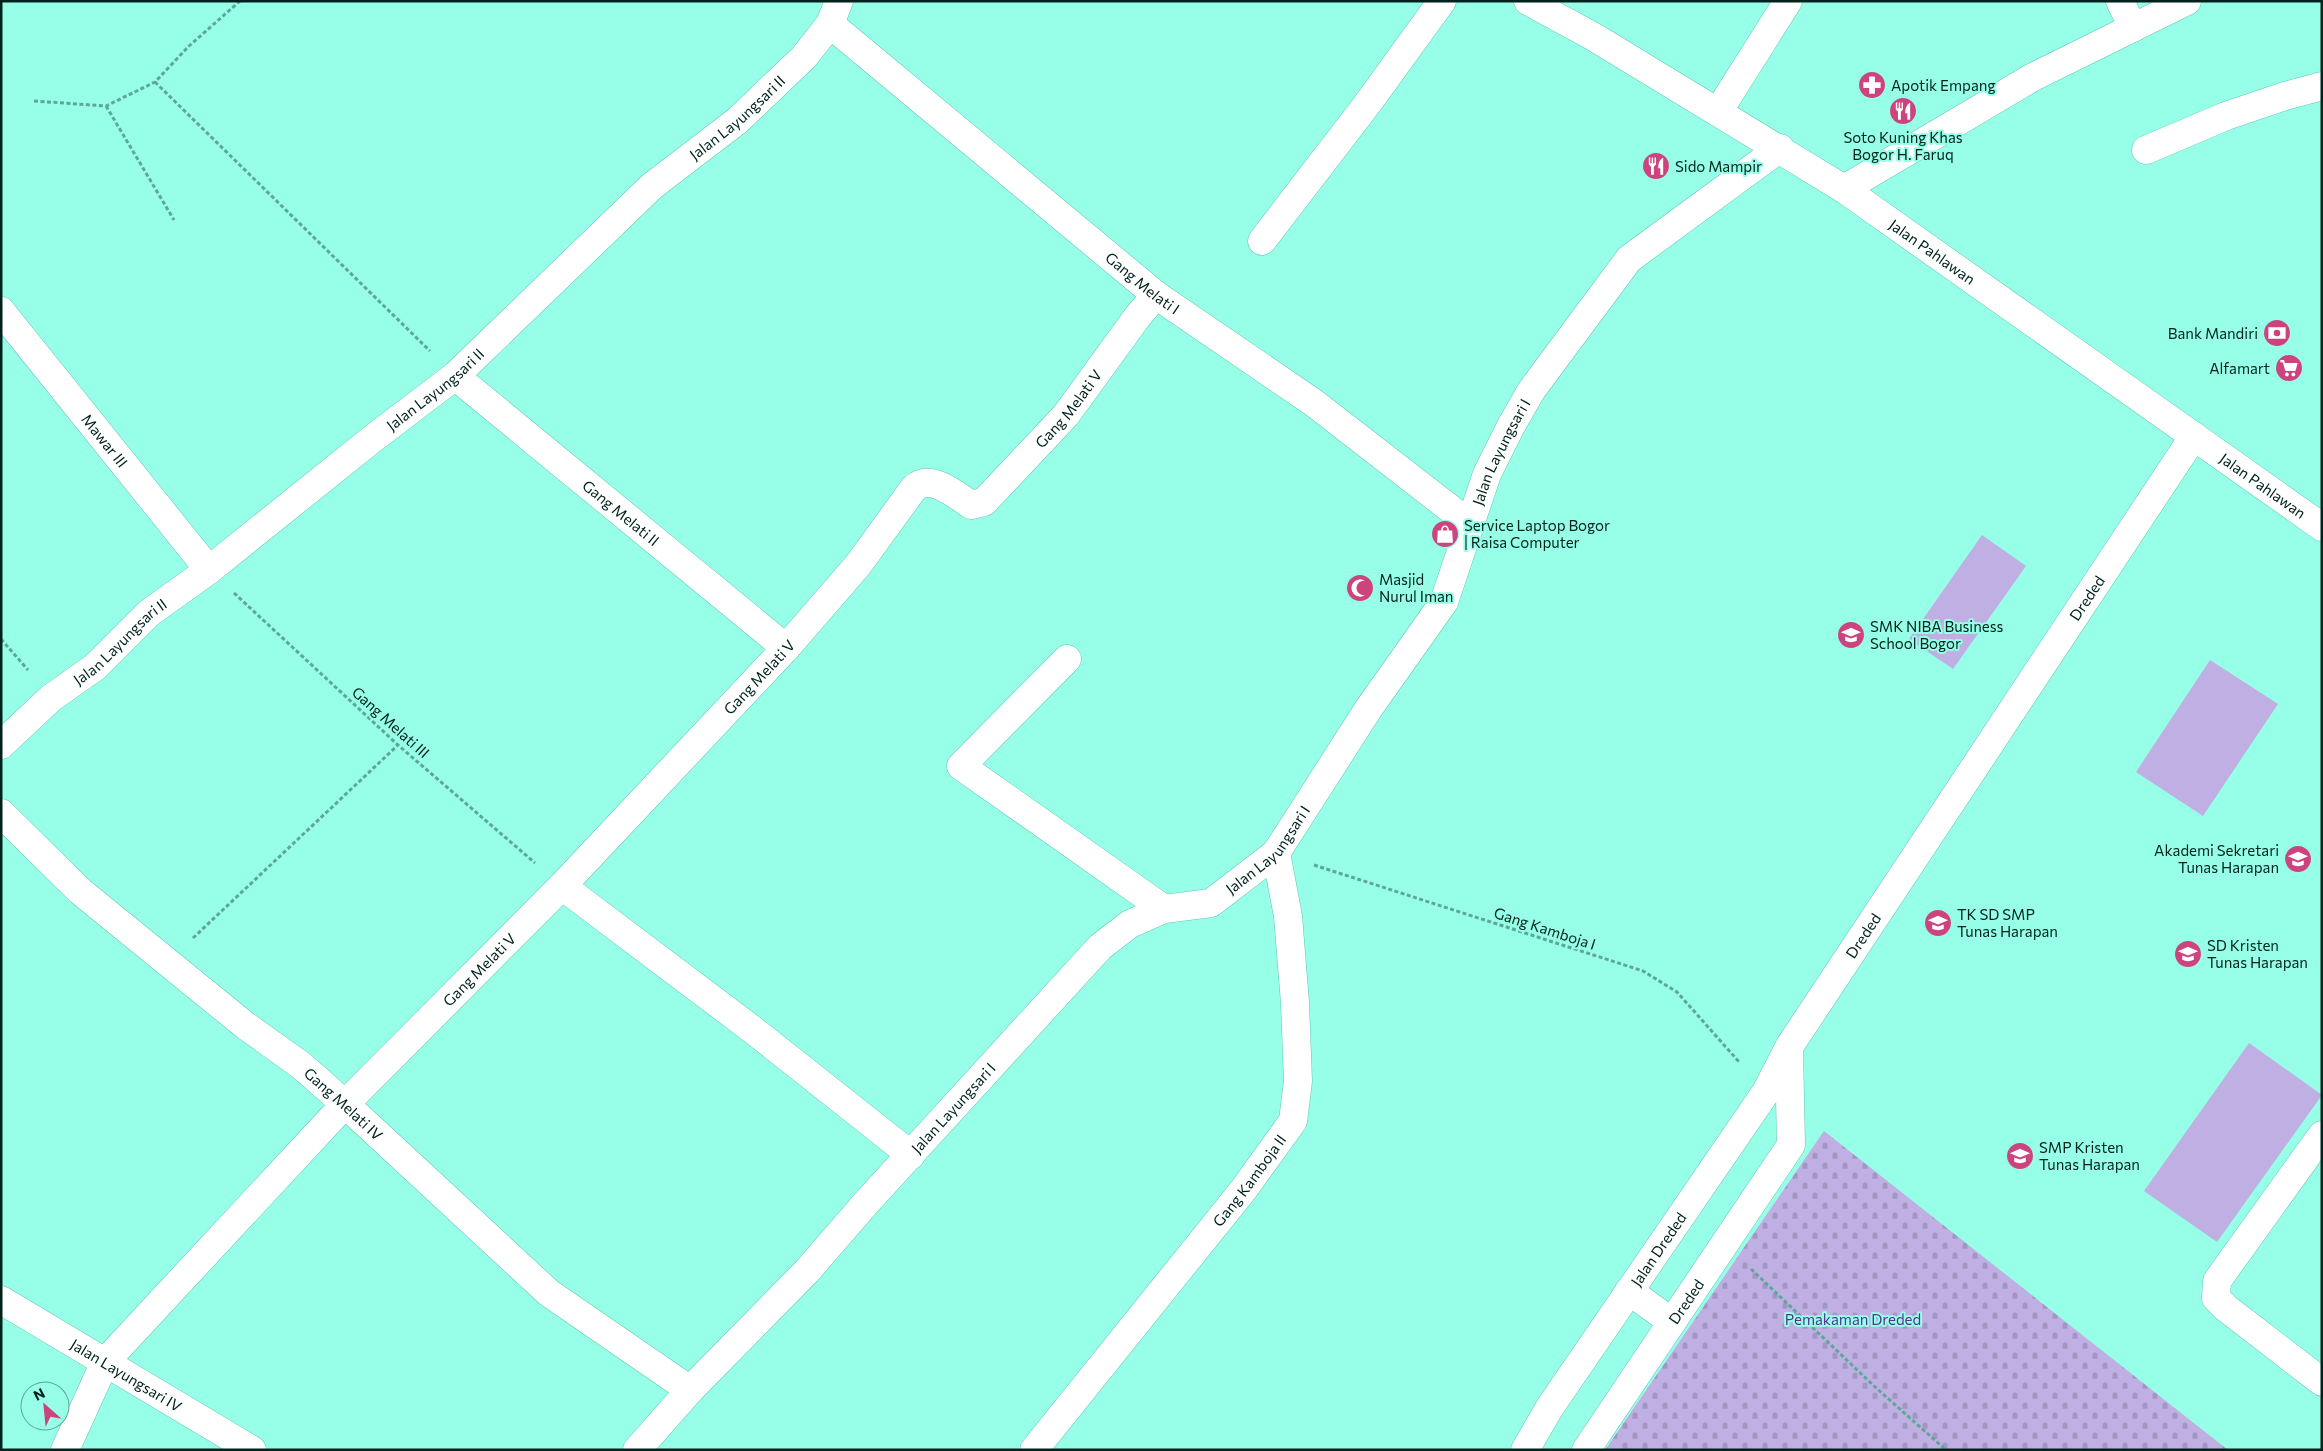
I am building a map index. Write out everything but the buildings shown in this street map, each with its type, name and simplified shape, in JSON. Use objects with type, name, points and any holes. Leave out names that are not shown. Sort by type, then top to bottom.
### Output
[{"type":"street","points":[[1262,241],[1298,196],[1442,1]]},
{"type":"street","name":"Jalan Pahlawan","points":[[1528,1],[1780,148],[1844,189],[2322,527]]},
{"type":"street","points":[[1718,112],[1788,1]]},
{"type":"street","points":[[2120,1],[2133,28]]},
{"type":"street","points":[[1844,189],[2033,77],[2188,1]]},
{"type":"street","name":"Gang Melati I","points":[[835,13],[1156,295],[1314,403],[1470,524]]},
{"type":"street","name":"Jalan Layungsari II","points":[[1,745],[51,698],[95,667],[149,614],[209,570],[371,440],[455,376],[652,186],[737,121],[757,102],[804,57],[835,13]]},
{"type":"street","points":[[2146,150],[2226,116],[2322,86]]},
{"type":"street","name":"Jalan Layungsari I","points":[[637,1450],[690,1390],[808,1271],[866,1203],[1100,947],[1130,924],[1164,909],[1211,903],[1276,852],[1369,708],[1444,602],[1487,474],[1531,391],[1629,259],[1780,148]]},
{"type":"street","name":"Gang Melati V","points":[[65,1450],[105,1362],[346,1104],[562,886],[786,648],[858,565],[920,483],[930,482],[971,505],[984,502],[1066,415],[1138,316],[1156,295]]},
{"type":"street","name":"Mawar III","points":[[1,311],[209,570]]},
{"type":"street","name":"Gang Melati II","points":[[455,376],[786,648]]},
{"type":"street","name":"Dreded","points":[[1586,1450],[1791,1145],[1789,1047],[2194,436]]},
{"type":"street","points":[[1067,659],[961,766],[1164,909]]},
{"type":"street","name":"Gang Melati IV","points":[[1,813],[80,891],[246,1026],[302,1066],[346,1104],[549,1293],[690,1390]]},
{"type":"street","name":"Gang Kamboja II","points":[[1034,1450],[1244,1189],[1293,1121],[1298,1081],[1295,1003],[1288,916],[1276,852]]},
{"type":"street","points":[[562,886],[753,1030],[911,1155]]},
{"type":"street","name":"Jalan Dreded","points":[[1525,1450],[1550,1407],[1766,1092],[1789,1047]]},
{"type":"street","points":[[2320,1376],[2226,1308],[2216,1298],[2216,1288],[2217,1281],[2322,1135]]},
{"type":"street","points":[[1629,1291],[1672,1322]]},
{"type":"street","name":"Jalan Layungsari IV","points":[[1,1300],[252,1450]]},
{"type":"path","points":[[34,102],[106,106],[155,82],[189,46],[240,1]]},
{"type":"path","points":[[155,82],[455,376]]},
{"type":"path","points":[[106,106],[174,220]]},
{"type":"path","name":"Gang Melati III","points":[[209,570],[398,745],[562,886]]},
{"type":"path","points":[[1,639],[51,698]]},
{"type":"path","points":[[167,962],[398,745]]},
{"type":"path","name":"Gang Kamboja I","points":[[1276,852],[1643,971],[1677,992],[1766,1092]]},
{"type":"path","points":[[1725,1244],[1874,1386],[1946,1450]]},
{"type":"green space","points":[[1982,535],[2026,566],[1953,669],[1909,639]]},
{"type":"green space","points":[[2210,660],[2278,704],[2203,816],[2136,772]]},
{"type":"green space","points":[[2249,1043],[2322,1095],[2217,1242],[2144,1191]]},
{"type":"green space","name":"Pemakaman Dreded","points":[[1824,1131],[2228,1450],[1605,1450]]},
{"type":"place","name":"Apotik Empang","points":[[1872,85]]},
{"type":"place","name":"Soto Kuning Khas Bogor H. Faruq","points":[[1903,111]]},
{"type":"place","name":"Sido Mampir","points":[[1656,166]]},
{"type":"place","name":"Bank Mandiri","points":[[2277,333]]},
{"type":"place","name":"Alfamart","points":[[2289,368]]},
{"type":"place","name":"Service Laptop Bogor | Raisa Computer","points":[[1445,534]]},
{"type":"place","name":"Masjid Nurul Iman","points":[[1360,588]]},
{"type":"place","name":"SMK NIBA Business School Bogor","points":[[1851,635]]},
{"type":"place","name":"Akademi Sekretari Tunas Harapan","points":[[2298,859]]},
{"type":"place","name":"TK SD SMP Tunas Harapan","points":[[1938,923]]},
{"type":"place","name":"SD Kristen Tunas Harapan","points":[[2188,954]]},
{"type":"place","name":"SMP Kristen Tunas Harapan","points":[[2020,1156]]}]
